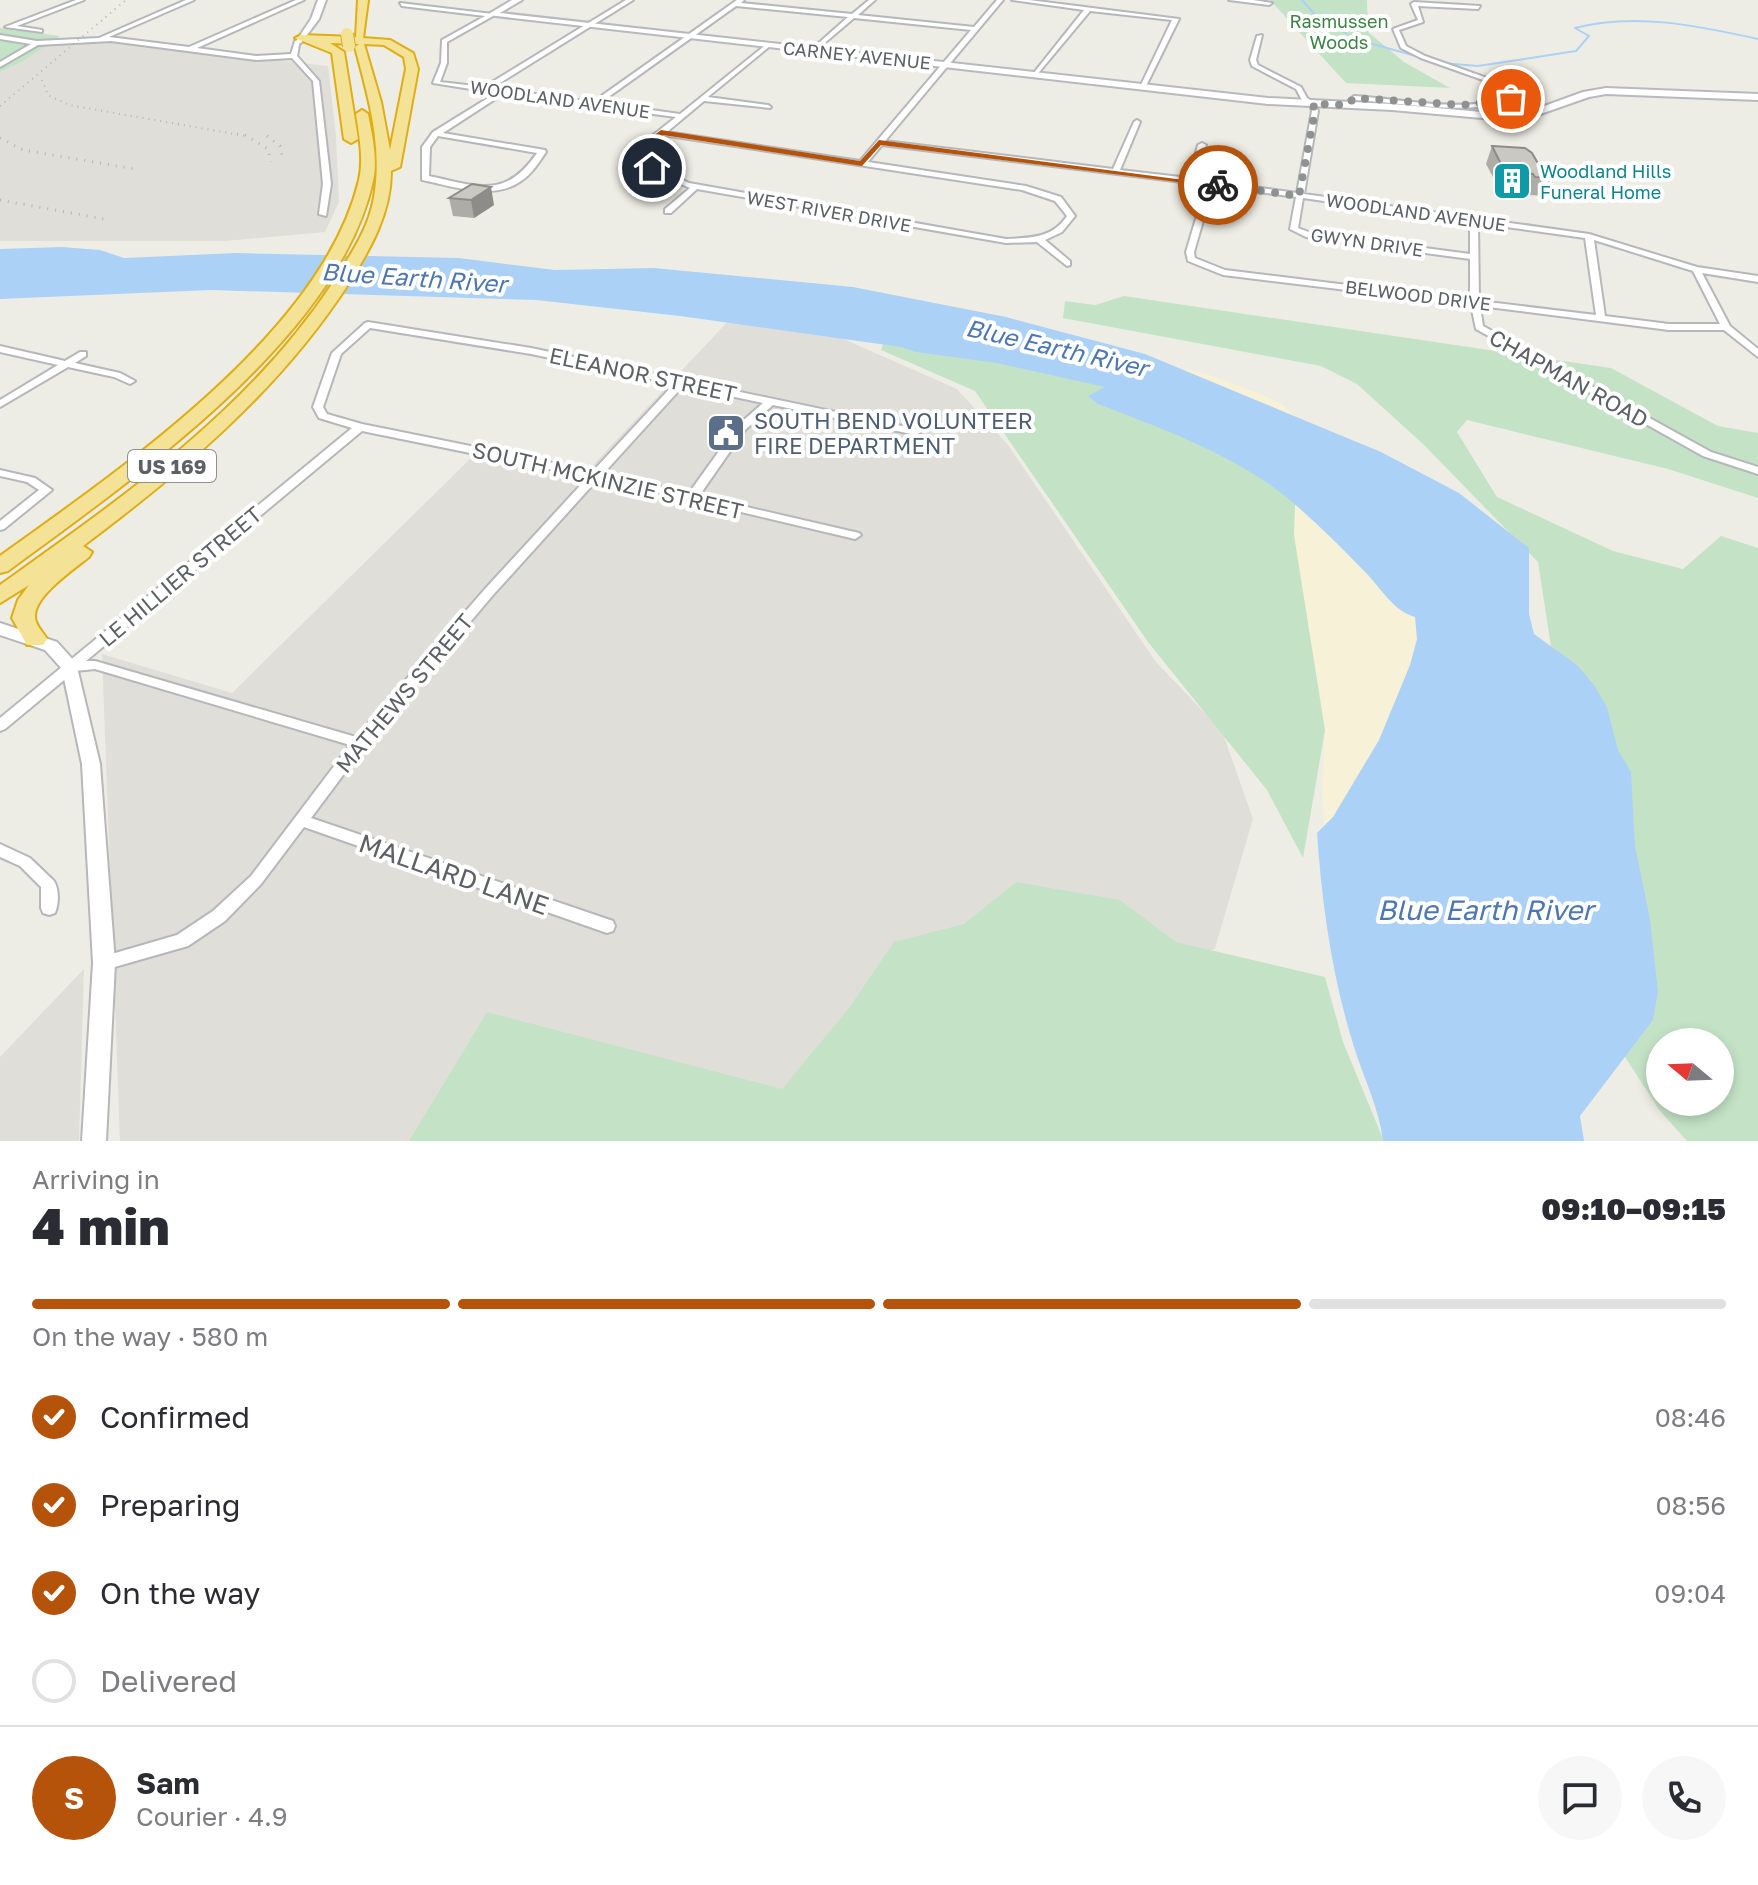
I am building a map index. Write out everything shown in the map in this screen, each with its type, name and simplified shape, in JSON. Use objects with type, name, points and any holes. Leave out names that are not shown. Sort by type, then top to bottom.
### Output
[{"type":"highway","name":"US 169","points":[[0,566],[159,446],[225,388],[296,311],[317,282],[354,218],[366,178],[367,141],[353,37],[355,1]]},
{"type":"highway","name":"US 169","points":[[0,596],[166,472],[255,390],[323,312],[348,273],[373,224],[382,198],[383,146],[353,37]]},
{"type":"highway","points":[[330,42],[338,52],[354,160],[354,218]]},
{"type":"highway","points":[[299,43],[386,42],[400,47],[409,55],[412,69],[393,171],[382,198]]},
{"type":"highway","points":[[35,639],[23,621],[24,608],[31,596],[166,472]]},
{"type":"main road","points":[[299,43],[322,0]]},
{"type":"main road","points":[[491,15],[518,0]]},
{"type":"main road","name":"CARNEY AVENUE","points":[[491,15],[1143,87],[1313,104],[1493,116],[1529,115],[1587,94],[1606,91],[1758,97]]},
{"type":"street","points":[[4,26],[81,0]]},
{"type":"street","points":[[100,39],[191,0]]},
{"type":"street","points":[[190,49],[301,0]]},
{"type":"street","name":"CARNEY AVENUE","points":[[409,0],[402,4],[491,15]]},
{"type":"street","points":[[486,89],[630,0]]},
{"type":"street","points":[[814,50],[872,0]]},
{"type":"street","points":[[862,164],[1000,0]]},
{"type":"street","points":[[1015,0],[1176,19],[1143,87]]},
{"type":"street","points":[[1232,0],[1269,3]]},
{"type":"street","points":[[594,104],[738,2],[976,29]]},
{"type":"street","points":[[1347,105],[1354,98],[1464,105],[1511,99],[1514,95],[1502,85],[1403,47],[1396,29],[1421,21],[1414,4],[1478,7]]},
{"type":"street","points":[[1035,75],[1087,10]]},
{"type":"street","name":"WOODLAND AVENUE","points":[[491,15],[444,41],[444,63],[436,83],[683,116]]},
{"type":"street","points":[[4,26],[40,31]]},
{"type":"street","points":[[1260,36],[1253,60],[1255,66],[1290,82],[1304,94],[1304,99],[1313,104],[1315,111],[1299,196]]},
{"type":"street","points":[[0,37],[37,43],[100,39],[256,58],[299,43],[316,81],[327,184],[323,214]]},
{"type":"street","points":[[0,65],[37,43]]},
{"type":"street","name":"WEST RIVER DRIVE","points":[[768,45],[646,145],[642,158],[652,168],[695,187],[1006,241],[1040,240]]},
{"type":"street","points":[[436,134],[542,152],[512,185],[503,189],[425,178],[426,147],[436,134],[502,92]]},
{"type":"street","points":[[705,99],[768,107]]},
{"type":"street","points":[[1116,171],[1137,122]]},
{"type":"street","name":"WOODLAND AVENUE","points":[[661,133],[1023,188],[1058,199],[1071,216],[1064,230],[1040,240]]},
{"type":"street","name":"WOODLAND AVENUE","points":[[879,142],[1210,183],[1589,236],[1696,269],[1758,279]]},
{"type":"street","points":[[1192,181],[1202,145]]},
{"type":"street","name":"BELWOOD DRIVE","points":[[1210,183],[1190,252],[1191,259],[1223,272],[1669,327],[1726,327]]},
{"type":"street","points":[[668,211],[695,187]]},
{"type":"street","name":"GWYN DRIVE","points":[[1299,196],[1294,229],[1309,235],[1475,257]]},
{"type":"street","name":"CHAPMAN ROAD","points":[[1474,220],[1475,302],[1479,327],[1707,454],[1758,471]]},
{"type":"street","points":[[1589,236],[1601,318]]},
{"type":"street","points":[[1040,240],[1067,263]]},
{"type":"street","points":[[1696,269],[1726,327],[1758,354]]},
{"type":"street","name":"ELEANOR STREET","points":[[368,325],[531,351],[916,432]]},
{"type":"street","name":"SOUTH MCKINZIE STREET","points":[[368,325],[337,353],[318,407],[323,416],[360,427],[595,475],[855,535]]},
{"type":"street","points":[[0,349],[117,375],[130,381]]},
{"type":"street","points":[[0,404],[83,354]]},
{"type":"street","name":"MATHEWS STREET","points":[[104,963],[182,941],[219,916],[256,880],[359,743],[680,383]]},
{"type":"street","points":[[691,499],[741,428],[771,401]]},
{"type":"street","name":"LE HILLIER STREET","points":[[0,726],[360,427]]},
{"type":"street","points":[[0,473],[31,480],[46,490],[0,527]]},
{"type":"street","points":[[0,629],[51,646],[70,667],[91,764],[104,963],[94,1141]]},
{"type":"street","points":[[70,667],[95,665],[359,743]]},
{"type":"street","name":"MALLARD LANE","points":[[302,821],[607,926]]},
{"type":"street","points":[[0,850],[25,862],[49,885],[49,908]]},
{"type":"shaded area","points":[[111,41],[328,66],[339,202],[325,232],[225,241],[0,241],[0,72],[45,46]]},
{"type":"shaded area","points":[[731,318],[830,333],[957,389],[1008,445],[1156,662],[1222,731],[1253,819],[1215,948],[1145,991],[772,1141],[120,1141],[102,654],[232,693],[472,457],[577,482]]},
{"type":"shaded area","points":[[84,969],[79,1141],[0,1141],[0,1057]]},
{"type":"green space","name":"Rasmussen Woods","points":[[1270,0],[1367,0],[1368,32],[1404,62],[1450,88],[1346,83]]},
{"type":"green space","points":[[0,28],[60,36],[23,61],[0,72]]},
{"type":"green space","points":[[1124,296],[1611,368],[1718,426],[1758,433],[1758,498],[1668,469],[1467,420],[1457,432],[1497,497],[1613,551],[1683,569],[1721,536],[1758,548],[1758,1141],[1687,1141],[1664,1116],[1734,1116],[1734,1028],[1646,1028],[1646,1089],[1551,942],[1563,724],[1538,562],[1423,444],[1357,384],[1321,366],[1063,318],[1065,301],[1095,305]]},
{"type":"green space","points":[[886,335],[1084,369],[1296,479],[1325,730],[1303,858],[1267,790],[1148,642],[975,391],[881,350]]},
{"type":"green space","points":[[1016,882],[1120,900],[1176,942],[1325,977],[1343,1042],[1384,1141],[409,1141],[487,1012],[782,1089],[849,1008],[894,942],[964,924]]},
{"type":"sand","points":[[1150,363],[1204,373],[1280,403],[1341,455],[1432,602],[1329,893],[1322,794],[1325,730],[1294,535],[1296,479]]},
{"type":"water","name":"Blue Earth River","points":[[62,247],[100,250],[124,258],[236,253],[459,258],[555,270],[654,268],[853,287],[1006,317],[1145,354],[1381,452],[1459,493],[1529,548],[1529,614],[1534,634],[1577,665],[1607,707],[1618,750],[1631,772],[1635,846],[1650,919],[1658,992],[1653,1020],[1580,1116],[1584,1141],[1383,1141],[1334,968],[1317,833],[1333,817],[1379,740],[1410,665],[1417,639],[1415,617],[1394,604],[1337,543],[1285,496],[1219,455],[1098,404],[1088,396],[1105,387],[997,363],[916,352],[901,347],[680,316],[536,300],[211,290],[0,299],[0,249]]},
{"type":"building","points":[[1492,146],[1525,148],[1540,167],[1548,168],[1554,178],[1505,172]]},
{"type":"building","points":[[472,184],[491,187],[471,200],[449,198]]},
{"type":"waterway","points":[[1302,0],[1315,15],[1346,33]]},
{"type":"waterway","points":[[1442,63],[1478,66],[1576,51],[1589,36],[1575,28],[1621,21],[1690,26],[1758,39]]},
{"type":"waterway","points":[[1369,43],[1430,60]]},
{"type":"railway","points":[[0,106],[126,0]]},
{"type":"railway","points":[[42,80],[48,95],[69,105],[246,136]]},
{"type":"railway","points":[[237,134],[245,135],[268,149],[271,162]]},
{"type":"railway","points":[[267,136],[280,146],[283,161]]},
{"type":"railway","points":[[0,138],[23,150],[135,169]]},
{"type":"railway","points":[[0,200],[104,219]]},
{"type":"way so far","points":[[1218,185],[1299,196],[1315,111],[1313,104],[1347,105],[1354,98],[1487,105],[1511,99]]},
{"type":"place","name":"Woodland Hills Funeral Home","points":[[1512,181]]},
{"type":"place","name":"SOUTH BEND VOLUNTEER FIRE DEPARTMENT","points":[[726,433]]},
{"type":"route","points":[[652,168],[642,158],[646,145],[661,133],[862,164],[879,142],[1218,185]]}]
